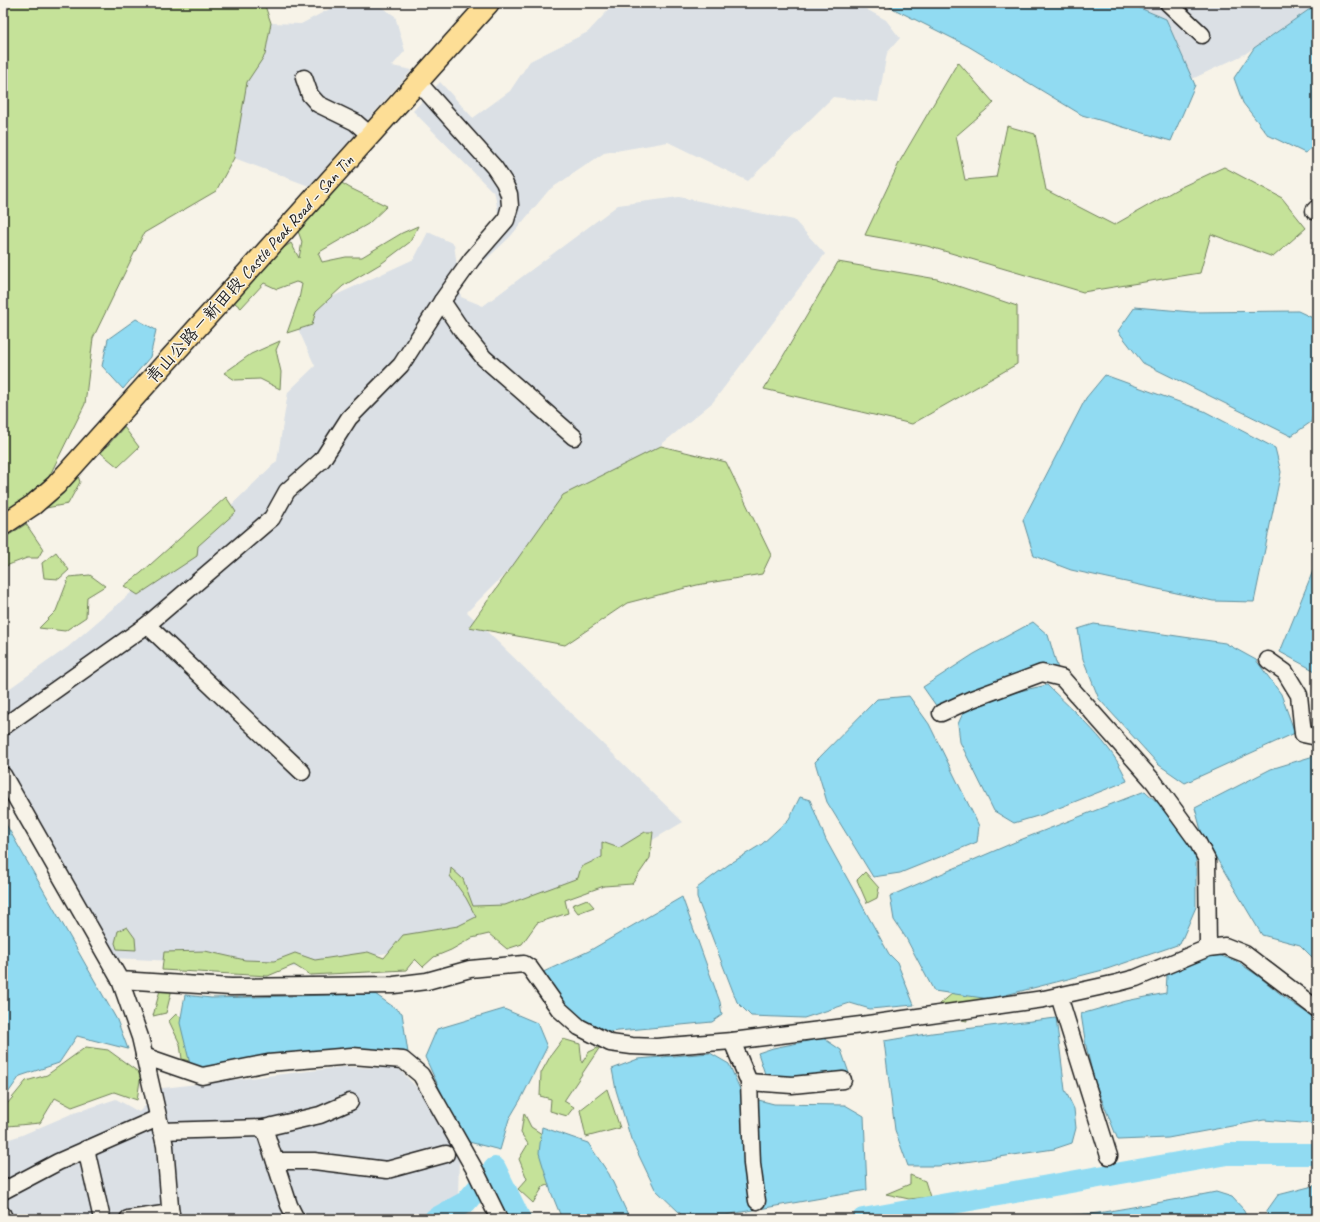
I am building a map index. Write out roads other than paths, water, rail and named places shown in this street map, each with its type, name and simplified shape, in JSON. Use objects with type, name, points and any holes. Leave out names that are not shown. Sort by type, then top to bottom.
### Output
[{"type":"main road","name":"青山公路－新田段 Castle Peak Road – San Tin","points":[[3,525],[33,505],[56,485],[489,3]]},
{"type":"street","points":[[1168,3],[1202,35]]},
{"type":"street","points":[[304,78],[310,95],[318,104],[355,122],[370,135]]},
{"type":"street","points":[[3,727],[147,626],[272,518],[287,491],[322,460],[350,418],[401,365],[442,301],[472,259],[506,220],[510,206],[509,194],[504,182],[494,167],[418,82]]},
{"type":"street","points":[[442,301],[463,332],[484,358],[574,437]]},
{"type":"street","points":[[147,626],[302,772]]},
{"type":"street","points":[[1268,660],[1285,672],[1298,695],[1303,734],[1317,737]]},
{"type":"street","points":[[941,713],[972,699],[1042,673],[1062,678],[1154,782],[1197,841],[1207,860],[1208,948]]},
{"type":"street","points":[[3,775],[120,980],[140,1037],[165,1146],[171,1216],[128,1219]]},
{"type":"street","points":[[120,980],[232,987],[394,985],[427,981],[470,969],[524,964],[530,968],[559,1009],[579,1027],[610,1043],[656,1047],[732,1041],[861,1025],[1059,996],[1136,978],[1208,948],[1225,946],[1245,954],[1317,1009]]},
{"type":"street","points":[[1059,996],[1109,1156]]},
{"type":"street","points":[[732,1041],[749,1082],[752,1164],[757,1202]]},
{"type":"street","points":[[144,1056],[202,1076],[268,1063],[336,1057],[352,1056],[403,1060],[422,1075],[476,1172],[498,1219]]},
{"type":"street","points":[[749,1082],[792,1085],[843,1080]]},
{"type":"street","points":[[3,1191],[51,1165],[86,1149],[160,1125],[264,1128],[320,1115],[350,1102]]},
{"type":"street","points":[[264,1128],[289,1205],[296,1219]]},
{"type":"street","points":[[86,1149],[102,1219]]},
{"type":"street","points":[[275,1161],[314,1161],[387,1170],[446,1154]]},
{"type":"street","points":[[3,1215],[4,1219]]},
{"type":"water","points":[[882,3],[1128,3],[1166,19],[1195,85],[1171,141],[1082,115],[968,46]]},
{"type":"water","points":[[1317,4],[1317,144],[1305,153],[1268,135],[1243,103],[1234,78],[1254,48]]},
{"type":"water","points":[[1135,307],[1192,312],[1298,311],[1317,320],[1317,399],[1311,422],[1291,436],[1143,363],[1118,331]]},
{"type":"water","points":[[136,319],[156,330],[150,357],[123,389],[102,366],[108,339]]},
{"type":"water","points":[[1105,375],[1204,411],[1275,448],[1281,472],[1254,602],[1213,601],[1071,570],[1034,556],[1023,520],[1086,398]]},
{"type":"water","points":[[1317,561],[1317,672],[1280,652]]},
{"type":"water","points":[[1033,622],[1048,635],[1058,669],[937,707],[923,687],[974,654]]},
{"type":"water","points":[[1094,624],[1225,643],[1256,660],[1281,694],[1295,733],[1185,783],[1159,765],[1099,699],[1083,659],[1078,629]]},
{"type":"water","points":[[1047,685],[1081,718],[1113,754],[1127,781],[1041,815],[1014,823],[994,811],[960,742],[958,724],[965,709],[1011,693]]},
{"type":"water","points":[[909,696],[929,724],[979,826],[977,842],[900,873],[873,877],[827,802],[815,762],[877,699]]},
{"type":"water","points":[[1317,755],[1317,962],[1300,945],[1262,935],[1202,834],[1195,808],[1271,769]]},
{"type":"water","points":[[1145,791],[1173,817],[1196,851],[1196,907],[1180,944],[1107,969],[990,999],[934,991],[906,938],[894,920],[890,896],[1015,842]]},
{"type":"water","points":[[800,797],[810,800],[826,840],[889,954],[897,962],[914,1005],[870,1009],[850,1003],[804,1018],[751,1016],[737,1002],[697,898],[697,888],[728,865],[762,844],[789,819]]},
{"type":"water","points":[[3,819],[117,1020],[128,1049],[77,1036],[59,1063],[20,1076],[3,1100]]},
{"type":"water","points":[[682,897],[720,1002],[722,1015],[712,1022],[598,1033],[548,1004],[539,974],[589,951]]},
{"type":"water","points":[[1215,954],[1236,961],[1317,1020],[1317,1122],[1315,1124],[1264,1120],[1168,1138],[1118,1140],[1094,1080],[1086,1046],[1081,1014],[1126,1001],[1166,993],[1167,975],[1185,963]]},
{"type":"water","points":[[375,994],[402,1013],[408,1053],[226,1077],[190,1064],[180,1023],[185,995],[211,998]]},
{"type":"water","points":[[504,1009],[537,1023],[547,1047],[522,1097],[509,1119],[500,1150],[469,1142],[446,1103],[425,1057],[437,1029]]},
{"type":"water","points":[[1056,1018],[1065,1090],[1074,1109],[1076,1128],[1072,1143],[1054,1149],[938,1166],[908,1166],[895,1130],[884,1041],[932,1033]]},
{"type":"water","points":[[823,1038],[841,1050],[850,1076],[796,1078],[765,1074],[758,1053],[773,1048]]},
{"type":"water","points":[[710,1053],[729,1064],[743,1096],[774,1104],[845,1105],[864,1116],[867,1190],[725,1215],[682,1215],[655,1189],[631,1139],[616,1090],[612,1069],[638,1059]]},
{"type":"water","points":[[542,1127],[588,1143],[609,1174],[629,1217],[625,1219],[562,1219],[551,1192],[539,1153]]},
{"type":"water","points":[[1317,1185],[1317,1219],[1269,1219],[1266,1212],[1278,1195]]},
{"type":"water","points":[[1216,1192],[1232,1197],[1244,1210],[1247,1219],[1053,1219],[1070,1215],[1098,1213]]},
{"type":"waterway","points":[[863,1219],[1228,1154],[1317,1154]]},
{"type":"waterway","points":[[435,1219],[466,1202],[495,1168],[520,1219]]}]
